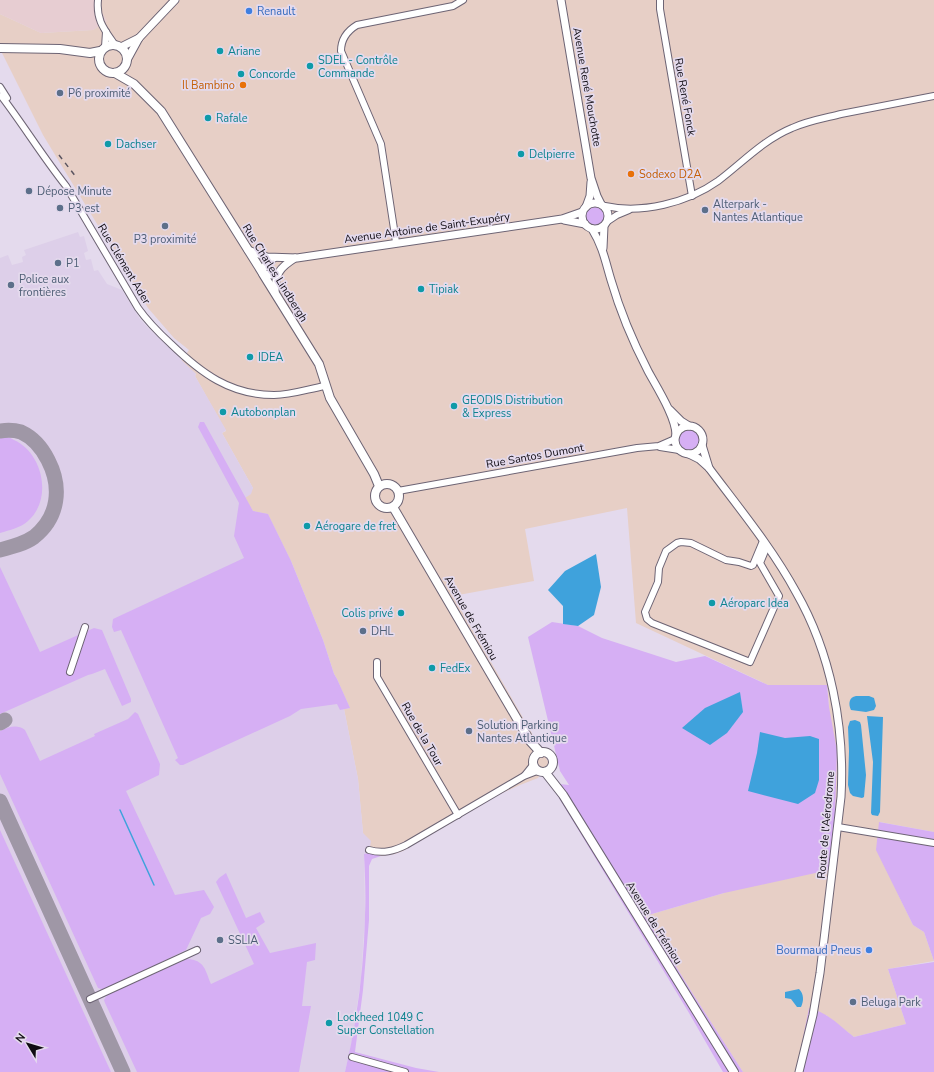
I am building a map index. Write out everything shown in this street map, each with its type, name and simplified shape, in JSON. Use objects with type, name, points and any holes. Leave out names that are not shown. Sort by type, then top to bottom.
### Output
[{"type":"main road","points":[[0,48],[60,49],[90,53],[118,46],[126,53],[126,63],[119,72],[106,72],[99,64],[89,58],[49,49]]},
{"type":"main road","points":[[0,55],[33,49]]},
{"type":"main road","points":[[99,64],[98,58],[102,49]]},
{"type":"main road","name":"Rue Charles Lindbergh","points":[[126,63],[134,84]]},
{"type":"main road","name":"Rue Charles Lindbergh","points":[[115,73],[134,84],[155,105],[166,119],[319,364],[325,386],[333,404],[374,474],[378,486]]},
{"type":"main road","points":[[389,483],[398,490],[398,501],[392,506],[385,508],[381,507],[375,501],[374,493],[378,486],[382,484],[389,483]]},
{"type":"main road","name":"Avenue de Frémiou","points":[[392,506],[530,741],[540,764],[556,785],[734,1072]]},
{"type":"street","points":[[98,0],[97,11],[99,20],[106,32],[118,46],[139,38]]},
{"type":"street","points":[[126,63],[139,38],[175,0]]},
{"type":"street","points":[[396,242],[381,144],[341,51],[342,40],[351,28],[357,25],[453,6],[463,0]]},
{"type":"street","name":"Avenue René Mouchotte","points":[[561,0],[591,178],[597,196],[603,205]]},
{"type":"street","name":"Rue René Fonck","points":[[660,0],[660,9],[692,196]]},
{"type":"street","points":[[102,49],[106,32]]},
{"type":"street","name":"Rue Clément Ader","points":[[0,87],[62,178],[138,308],[152,326],[198,369],[223,384],[237,389],[261,394],[289,394],[325,386]]},
{"type":"street","name":"Rue Clément Ader","points":[[0,96],[39,148],[51,168],[66,186]]},
{"type":"street","points":[[679,450],[676,446],[676,430],[668,409],[644,363],[632,334],[611,280],[603,251],[592,229],[582,220],[584,209],[592,203],[616,208],[634,208],[671,204],[692,196],[717,182],[759,147],[792,128],[824,118],[934,96]]},
{"type":"street","name":"Avenue René Mouchotte","points":[[584,209],[590,196],[591,178]]},
{"type":"street","points":[[603,205],[609,214],[606,224],[603,251]]},
{"type":"street","points":[[592,229],[596,230],[617,215],[634,208]]},
{"type":"street","name":"Avenue Antoine de Saint-Exupéry","points":[[248,250],[260,255],[274,258],[295,258],[396,242],[562,219],[584,209]]},
{"type":"street","name":"Avenue Antoine de Saint-Exupéry","points":[[562,219],[585,224]]},
{"type":"street","points":[[274,258],[266,264],[262,273],[272,275],[278,273]]},
{"type":"street","points":[[275,293],[275,281],[278,273],[286,264],[295,258]]},
{"type":"street","points":[[659,446],[679,450],[683,453],[689,454],[697,451],[702,445],[702,433],[695,427],[689,426],[681,421],[668,409]]},
{"type":"street","points":[[675,437],[678,430],[689,426]]},
{"type":"street","name":"Rue Santos Dumont","points":[[398,490],[412,489],[637,448],[659,446],[675,437]]},
{"type":"street","name":"Route de l'Aérodrome","points":[[702,445],[709,468]]},
{"type":"street","name":"Route de l'Aérodrome","points":[[689,454],[699,459],[709,468],[782,568],[797,593],[815,632],[828,669],[836,705],[842,782],[838,827],[820,973],[812,1022],[800,1072]]},
{"type":"street","points":[[679,542],[687,542],[726,560],[752,566],[765,544],[760,563],[779,596],[751,662],[652,623],[647,618],[645,612],[658,582],[659,568],[666,551],[670,547],[679,542]]},
{"type":"street","points":[[70,672],[85,627]]},
{"type":"street","name":"Rue de la Tour","points":[[377,662],[377,678],[458,815]]},
{"type":"street","points":[[369,850],[377,852],[394,851],[406,846],[524,776],[540,764]]},
{"type":"street","points":[[838,827],[934,843]]},
{"type":"street","points":[[90,999],[197,950]]},
{"type":"street","points":[[352,1057],[405,1072]]},
{"type":"shaded area","points":[[0,0],[100,0],[101,11],[108,21],[93,30],[41,33],[0,14]]},
{"type":"shaded area","points":[[100,0],[934,0],[934,832],[880,822],[898,894],[913,925],[924,932],[934,961],[888,969],[906,1024],[854,1037],[826,1015],[805,1034],[796,1072],[743,1072],[645,916],[724,893],[829,707],[827,685],[768,685],[636,623],[627,508],[525,529],[534,581],[453,596],[549,763],[538,778],[500,794],[403,851],[381,856],[369,853],[363,833],[358,779],[344,709],[349,708],[334,674],[323,640],[291,561],[244,498],[253,488],[222,433],[226,431],[195,376],[196,374],[181,361],[189,350],[174,338],[148,308],[43,135],[0,49],[0,14],[41,33],[93,30],[107,21],[101,11]]},
{"type":"shaded area","points":[[591,207],[599,207],[604,212],[602,223],[599,225],[591,225],[586,220],[586,212]]},
{"type":"shaded area","points":[[78,232],[80,237],[84,236],[88,251],[84,253],[86,260],[91,259],[94,271],[98,270],[107,284],[122,290],[140,319],[196,374],[195,376],[226,430],[222,433],[253,488],[251,494],[245,498],[253,511],[268,514],[291,561],[323,640],[334,674],[350,708],[344,709],[358,779],[363,833],[371,841],[369,853],[364,854],[365,915],[361,978],[352,1041],[345,1072],[0,1072],[0,258],[8,255],[12,265],[23,262],[22,257],[26,255],[24,250]]},
{"type":"shaded area","points":[[200,422],[204,422],[253,511],[268,514],[291,561],[323,640],[334,674],[350,708],[340,710],[337,704],[301,709],[290,716],[183,765],[180,765],[175,760],[178,758],[121,630],[114,632],[112,627],[113,619],[244,558],[234,536],[239,503],[198,427]]},
{"type":"shaded area","points":[[689,430],[696,433],[699,440],[696,447],[689,450],[682,447],[679,440],[682,433]]},
{"type":"shaded area","points":[[0,436],[14,440],[24,446],[32,455],[38,466],[42,489],[36,512],[28,521],[11,530],[0,533]]},
{"type":"shaded area","points":[[0,567],[40,652],[94,628],[102,630],[131,702],[122,706],[105,669],[0,714]]},
{"type":"shaded area","points":[[552,622],[578,626],[602,638],[676,662],[705,656],[768,685],[827,685],[829,707],[837,751],[835,817],[829,870],[724,893],[645,916],[743,1072],[723,1072],[550,783],[569,785],[560,771],[528,637]]},
{"type":"shaded area","points":[[135,712],[138,714],[160,764],[159,775],[126,791],[175,895],[204,890],[214,907],[210,914],[201,918],[186,950],[105,990],[98,988],[0,774],[0,731],[10,727],[19,727],[25,730],[40,761],[128,719]]},
{"type":"shaded area","points":[[879,822],[934,832],[934,961],[924,932],[913,925],[876,850]]},
{"type":"shaded area","points":[[0,830],[111,1072],[0,1072]]},
{"type":"shaded area","points":[[369,853],[381,856],[372,859],[369,866],[369,920],[363,990],[355,1052],[416,1068],[439,1072],[345,1072],[353,1033],[361,975],[365,907],[364,854]]},
{"type":"shaded area","points":[[226,873],[246,918],[260,912],[265,922],[256,928],[270,953],[316,943],[315,960],[307,962],[302,1006],[311,1006],[299,1072],[137,1072],[105,1003],[104,1000],[107,995],[187,959],[198,961],[204,967],[211,984],[254,964],[216,882]]},
{"type":"shaded area","points":[[934,962],[934,1072],[796,1072],[809,1008],[827,1016],[854,1037],[906,1024],[888,969]]},
{"type":"water","points":[[596,554],[601,587],[594,615],[578,626],[563,624],[563,606],[548,590],[565,571]]},
{"type":"water","points":[[740,692],[743,712],[727,733],[710,745],[682,728],[705,708]]},
{"type":"water","points":[[856,696],[869,696],[874,698],[876,706],[874,710],[866,712],[851,710],[850,701]]},
{"type":"water","points":[[867,716],[883,717],[880,812],[878,816],[872,815],[871,813],[873,762]]},
{"type":"water","points":[[855,720],[860,722],[861,725],[866,775],[864,797],[862,798],[853,796],[850,793],[848,785],[848,727],[850,721]]},
{"type":"water","points":[[760,732],[785,738],[810,736],[819,739],[819,780],[815,793],[798,804],[748,791],[757,753]]},
{"type":"water","points":[[799,989],[803,995],[803,1002],[801,1007],[797,1007],[791,999],[785,998],[785,992]]},
{"type":"waterway","points":[[120,810],[154,885]]},
{"type":"taxiway","points":[[0,431],[10,430],[21,432],[30,437],[40,447],[52,470],[56,491],[56,501],[53,511],[49,520],[42,529],[26,542],[0,550]]},
{"type":"taxiway","points":[[0,723],[5,720]]},
{"type":"taxiway","points":[[0,801],[123,1072]]},
{"type":"railway","points":[[59,155],[76,177]]},
{"type":"place","name":"Renault","points":[[249,11]]},
{"type":"place","name":"Ariane","points":[[220,51]]},
{"type":"place","name":"SDEL - Contrôle Commande","points":[[310,66]]},
{"type":"place","name":"Concorde","points":[[241,74]]},
{"type":"place","name":"Il Bambino","points":[[243,85]]},
{"type":"place","name":"P6 proximité","points":[[60,93]]},
{"type":"place","name":"Rafale","points":[[208,118]]},
{"type":"place","name":"Dachser","points":[[108,144]]},
{"type":"place","name":"Delpierre","points":[[521,154]]},
{"type":"place","name":"Sodexo D2A","points":[[631,174]]},
{"type":"place","name":"Dépose Minute","points":[[29,191]]},
{"type":"place","name":"P3 est","points":[[60,208]]},
{"type":"place","name":"Alterpark - Nantes Atlantique","points":[[705,210]]},
{"type":"place","name":"P3 proximité","points":[[165,226]]},
{"type":"place","name":"P1","points":[[58,263]]},
{"type":"place","name":"Police aux frontières","points":[[11,285]]},
{"type":"place","name":"Tipiak","points":[[421,289]]},
{"type":"place","name":"IDEA","points":[[250,357]]},
{"type":"place","name":"GEODIS Distribution & Express","points":[[454,406]]},
{"type":"place","name":"Autobonplan","points":[[223,412]]},
{"type":"place","name":"Aérogare de fret","points":[[307,526]]},
{"type":"place","name":"Aéroparc Idea","points":[[712,603]]},
{"type":"place","name":"Colis privé","points":[[401,613]]},
{"type":"place","name":"DHL","points":[[363,631]]},
{"type":"place","name":"FedEx","points":[[432,668]]},
{"type":"place","name":"Solution Parking Nantes Atlantique","points":[[469,731]]},
{"type":"place","name":"SSLIA","points":[[220,940]]},
{"type":"place","name":"Bourmaud Pneus","points":[[869,950]]},
{"type":"place","name":"Beluga Park","points":[[853,1002]]},
{"type":"place","name":"Lockheed 1049 C Super Constellation","points":[[329,1023]]}]
